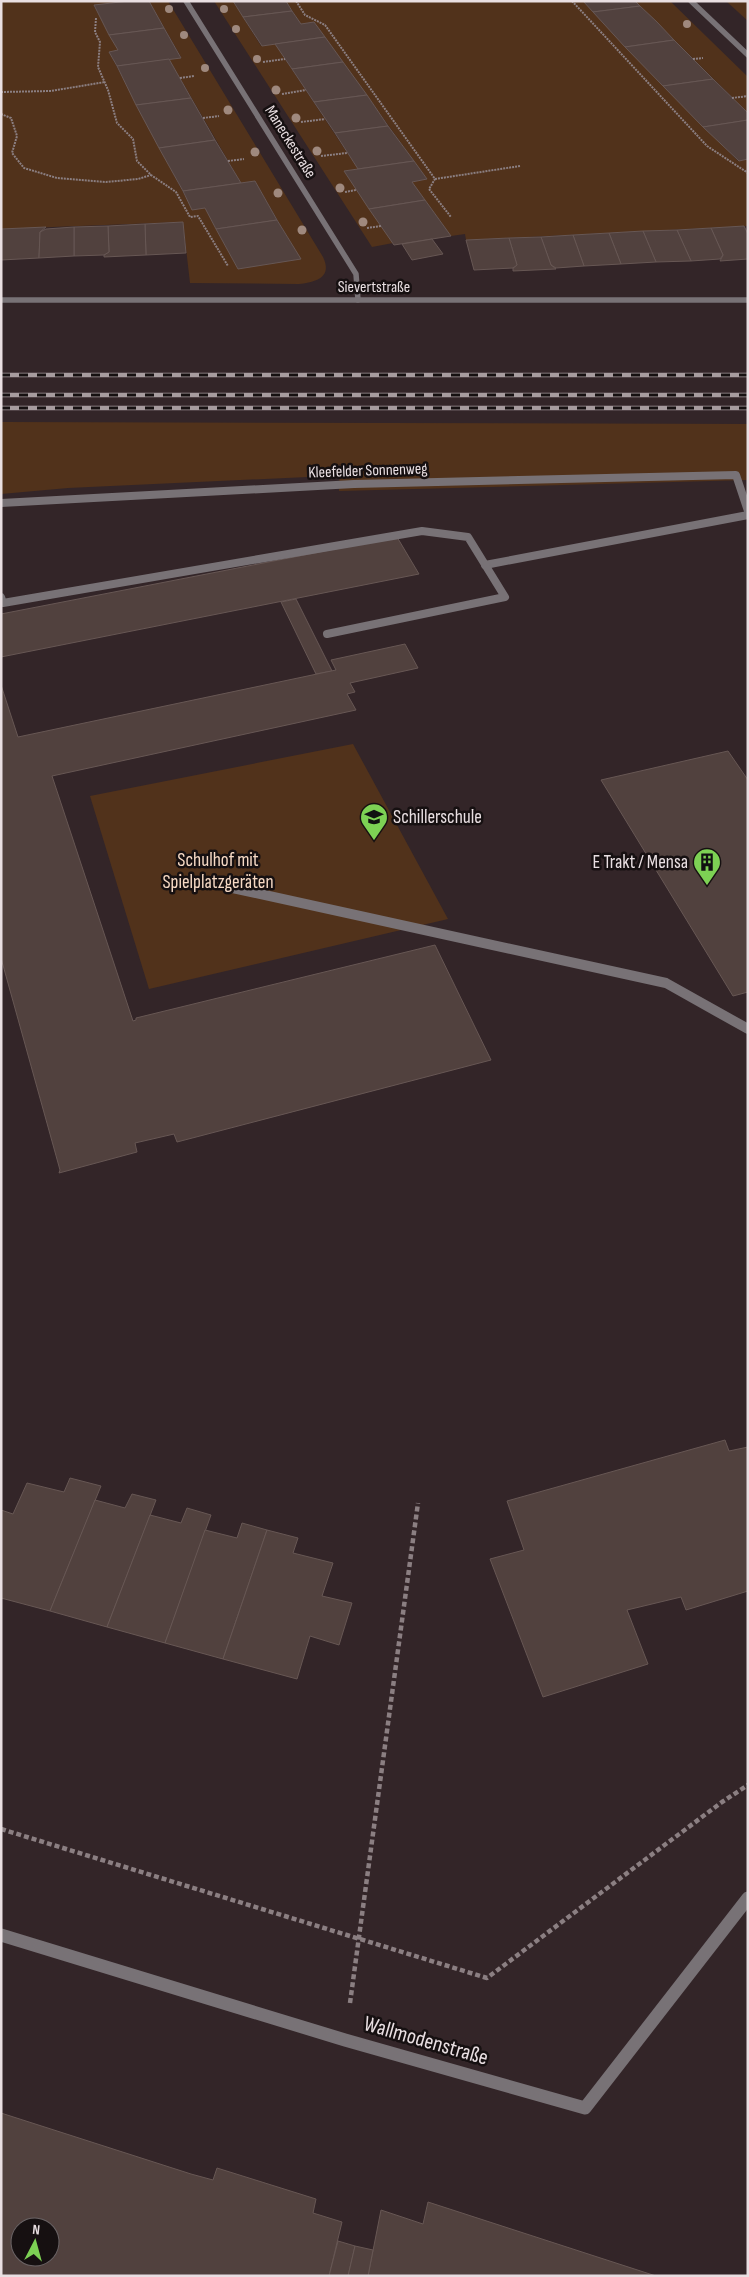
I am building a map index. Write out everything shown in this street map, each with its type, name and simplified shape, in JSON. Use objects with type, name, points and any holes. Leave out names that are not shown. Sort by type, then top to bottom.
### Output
[{"type":"street","name":"Maneckestraße","points":[[186,1],[356,274],[358,300]]},
{"type":"street","points":[[691,1],[748,55]]},
{"type":"street","name":"Sievertstraße","points":[[1,300],[748,300]]},
{"type":"street","name":"Kleefelder Sonnenweg","points":[[1,503],[354,484],[736,474],[748,513]]},
{"type":"street","points":[[485,565],[748,513]]},
{"type":"street","points":[[1,597],[3,603],[422,531],[468,537],[505,598],[327,634]]},
{"type":"street","points":[[228,887],[666,983],[748,1029]]},
{"type":"street","name":"Wallmodenstraße","points":[[1,1935],[345,2040],[585,2108],[748,1898]]},
{"type":"path","points":[[296,1],[306,15],[325,25],[435,179]]},
{"type":"path","points":[[572,1],[707,146],[748,172]]},
{"type":"path","points":[[96,18],[95,32],[100,42],[98,67],[105,82],[117,123],[133,139],[137,161],[151,175],[176,192],[190,217],[198,216],[232,273],[229,300]]},
{"type":"path","points":[[1,92],[51,91],[105,82]]},
{"type":"path","points":[[732,98],[748,96]]},
{"type":"path","points":[[1,114],[11,118],[17,136],[12,153],[24,168],[57,178],[106,182],[138,179],[151,175]]},
{"type":"path","points":[[435,179],[520,166]]},
{"type":"path","points":[[435,179],[429,189],[450,217]]},
{"type":"path","points":[[345,2040],[418,1503]]},
{"type":"path","points":[[1,1829],[487,1978],[722,1802],[748,1785]]},
{"type":"green space","points":[[1,1],[129,1],[94,6],[118,50],[109,52],[192,209],[205,208],[238,269],[300,259],[255,181],[241,183],[169,59],[181,57],[149,1],[168,1],[323,257],[326,270],[321,278],[299,284],[190,283],[183,222],[1,229]]},
{"type":"green space","points":[[214,1],[233,1],[261,46],[275,44],[358,169],[344,171],[393,243],[372,247]]},
{"type":"green space","points":[[286,1],[583,1],[663,86],[738,161],[748,159],[748,226],[466,240],[465,234],[451,236],[412,182],[427,179],[314,22],[301,24]]},
{"type":"green space","points":[[635,1],[670,1],[748,77],[748,113]]},
{"type":"green space","points":[[726,1],[748,1],[748,21]]},
{"type":"green space","points":[[1,422],[748,424],[748,480],[339,491],[340,464],[329,476],[68,488],[1,494]]},
{"type":"green space","name":"Schulhof mit Spielplatzgeräten","points":[[353,744],[448,919],[149,989],[90,796]]},
{"type":"building","points":[[149,1],[164,28],[109,35],[94,5]]},
{"type":"building","points":[[233,1],[286,1],[292,11],[243,17]]},
{"type":"building","points":[[583,1],[635,1],[640,6],[593,12]]},
{"type":"building","points":[[640,6],[674,40],[625,47],[593,12]]},
{"type":"building","points":[[292,11],[301,24],[314,22],[325,37],[262,46],[243,17]]},
{"type":"building","points":[[164,28],[181,58],[117,66],[109,52],[118,50],[109,35]]},
{"type":"building","points":[[325,37],[343,62],[292,69],[275,44]]},
{"type":"building","points":[[674,40],[713,79],[663,86],[625,47]]},
{"type":"building","points":[[169,59],[191,98],[136,105],[117,66]]},
{"type":"building","points":[[343,62],[367,95],[314,102],[292,69]]},
{"type":"building","points":[[713,79],[748,113],[748,120],[703,127],[663,86]]},
{"type":"building","points":[[367,95],[388,126],[335,133],[314,102]]},
{"type":"building","points":[[191,98],[215,140],[159,148],[136,105]]},
{"type":"building","points":[[748,120],[748,159],[739,161],[703,127]]},
{"type":"building","points":[[388,126],[414,161],[358,169],[335,133]]},
{"type":"building","points":[[215,140],[241,183],[183,191],[159,148]]},
{"type":"building","points":[[414,161],[427,179],[412,182],[425,200],[369,209],[344,171]]},
{"type":"building","points":[[255,181],[277,220],[216,229],[205,208],[192,210],[183,191]]},
{"type":"building","points":[[425,200],[451,236],[394,245],[369,209]]},
{"type":"building","points":[[277,220],[301,259],[238,269],[216,229]]},
{"type":"building","points":[[183,222],[186,253],[146,255],[145,224]]},
{"type":"building","points":[[145,224],[146,255],[104,257],[109,252],[108,226]]},
{"type":"building","points":[[108,226],[109,252],[104,255],[74,256],[74,227]]},
{"type":"building","points":[[744,226],[748,234],[748,259],[720,261],[723,255],[711,228]]},
{"type":"building","points":[[46,227],[40,232],[39,258],[1,260],[1,229]]},
{"type":"building","points":[[74,227],[74,256],[39,258],[40,232],[46,229]]},
{"type":"building","points":[[711,228],[723,255],[720,259],[691,261],[677,230]]},
{"type":"building","points":[[677,230],[691,261],[656,262],[643,231]]},
{"type":"building","points":[[643,231],[656,262],[621,264],[609,233]]},
{"type":"building","points":[[609,233],[621,264],[584,266],[573,235]]},
{"type":"building","points":[[573,235],[584,266],[556,268],[551,265],[541,237]]},
{"type":"building","points":[[541,237],[551,265],[556,269],[513,271],[513,268],[517,265],[509,238]]},
{"type":"building","points":[[509,238],[517,265],[513,268],[474,270],[466,240]]},
{"type":"building","points":[[432,239],[443,254],[412,260],[402,244]]},
{"type":"building","points":[[397,537],[419,574],[1,657],[1,614]]},
{"type":"building","points":[[296,599],[332,671],[316,674],[281,602]]},
{"type":"building","points":[[405,644],[418,668],[350,683],[355,692],[347,694],[356,710],[52,776],[133,1021],[136,1018],[435,945],[491,1060],[177,1142],[174,1134],[135,1143],[137,1152],[59,1173],[60,1170],[1,958],[1,685],[18,737],[336,670],[331,660]]},
{"type":"building","name":"E Trakt / Mensa","points":[[728,751],[748,780],[748,992],[733,996],[601,780]]},
{"type":"building","points":[[725,1440],[729,1451],[748,1447],[748,1591],[686,1610],[681,1597],[627,1610],[648,1664],[543,1697],[490,1559],[524,1550],[507,1501]]},
{"type":"building","points":[[70,1478],[101,1486],[50,1611],[1,1598],[1,1510],[13,1514],[27,1483],[64,1492]]},
{"type":"building","points":[[132,1494],[156,1500],[107,1627],[50,1611],[95,1500],[125,1508]]},
{"type":"building","points":[[187,1508],[211,1515],[165,1643],[107,1627],[150,1515],[181,1523]]},
{"type":"building","points":[[242,1523],[267,1530],[223,1659],[165,1643],[205,1530],[237,1538]]},
{"type":"building","points":[[267,1530],[298,1538],[293,1553],[333,1563],[322,1596],[352,1603],[339,1645],[310,1636],[297,1679],[223,1659]]},
{"type":"building","points":[[1,2113],[191,2174],[213,2180],[217,2168],[316,2199],[313,2213],[342,2222],[329,2276],[1,2276]]},
{"type":"building","points":[[428,2202],[656,2276],[368,2276],[381,2210],[423,2224]]},
{"type":"building","points":[[338,2241],[355,2246],[348,2276],[329,2276]]},
{"type":"building","points":[[355,2246],[373,2250],[368,2276],[348,2276]]},
{"type":"railway","points":[[1,375],[748,375]]},
{"type":"railway","points":[[1,395],[748,395]]},
{"type":"railway","points":[[1,408],[748,408]]},
{"type":"place","name":"Schillerschule","points":[[374,841]]},
{"type":"place","name":"E Trakt / Mensa","points":[[707,886]]}]
